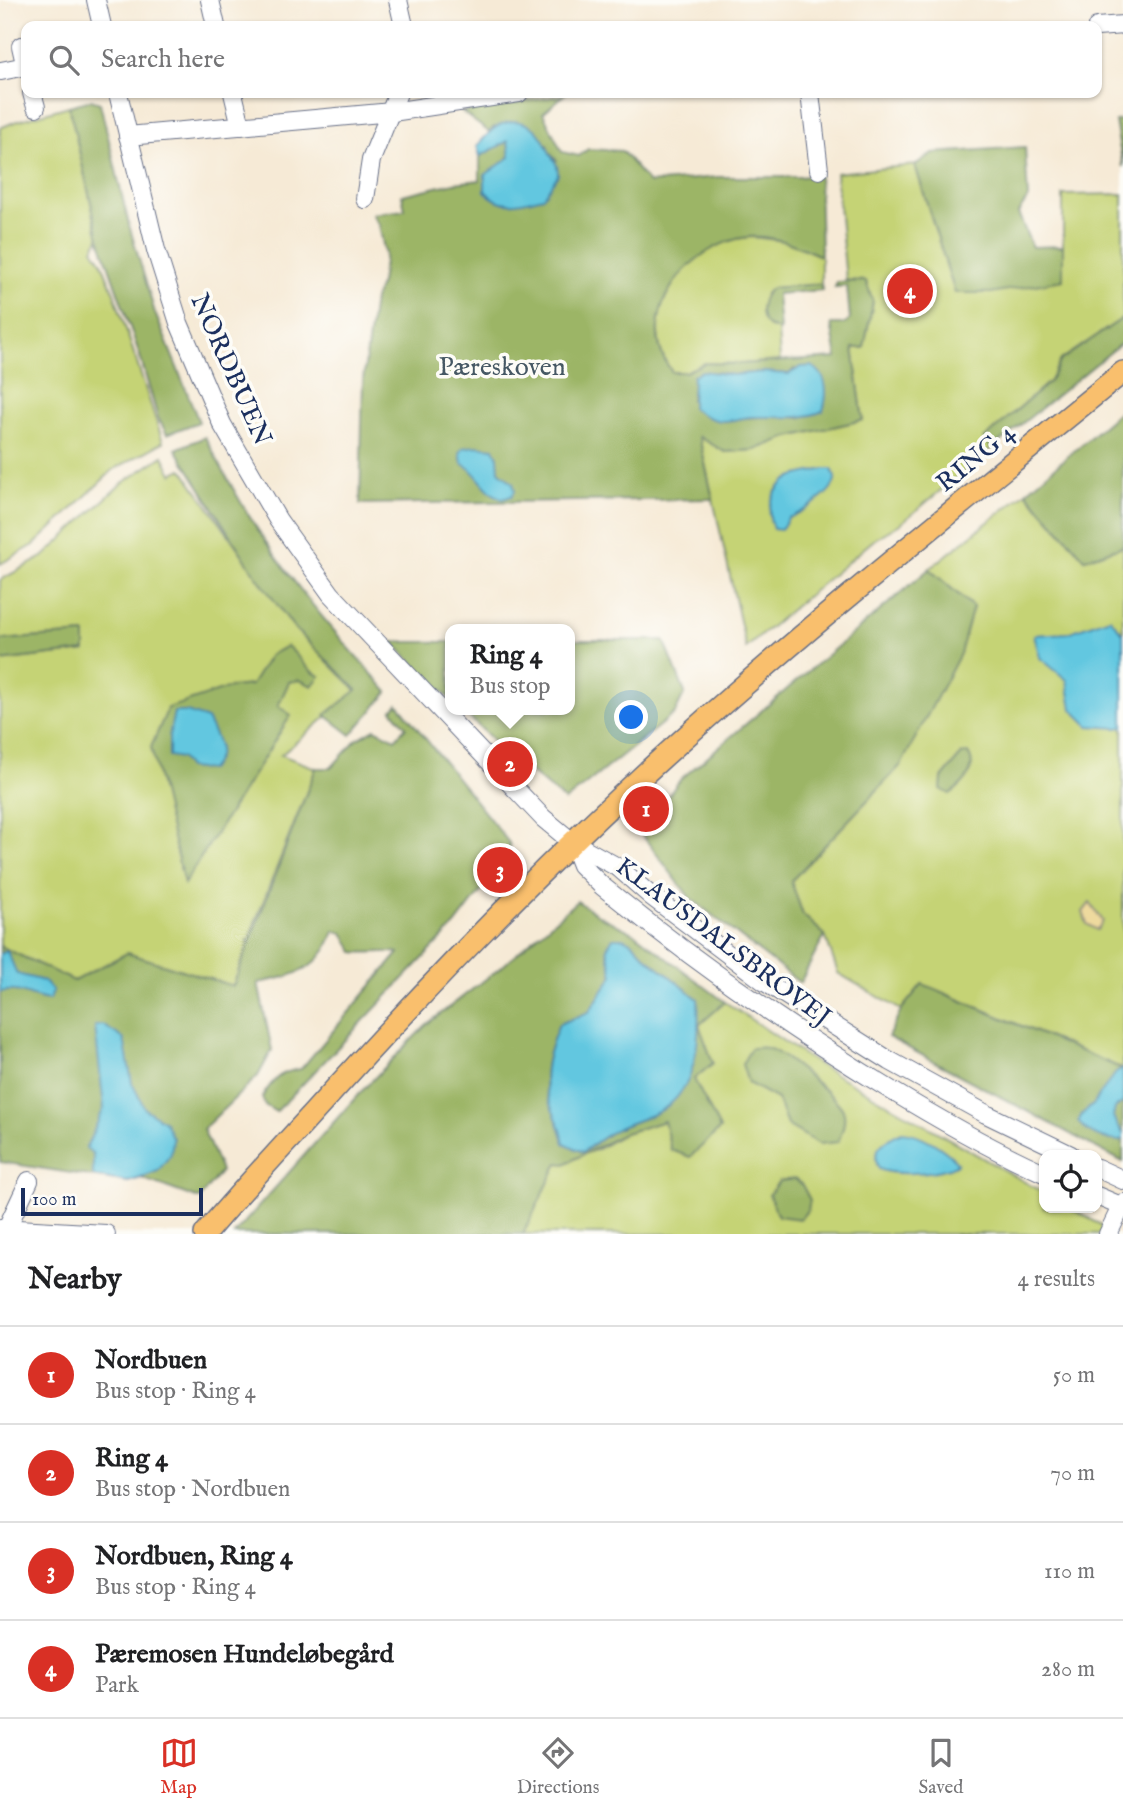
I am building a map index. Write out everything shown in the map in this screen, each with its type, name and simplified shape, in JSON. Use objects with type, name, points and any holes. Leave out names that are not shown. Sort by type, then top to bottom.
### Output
[{"type":"main road","name":"RING 4","points":[[205,1234],[361,1059],[572,842],[696,728],[850,596],[1123,372]]},
{"type":"street","points":[[96,0],[101,21]]},
{"type":"street","points":[[210,0],[215,21]]},
{"type":"street","points":[[398,0],[403,21]]},
{"type":"street","points":[[1102,27],[1123,25]]},
{"type":"street","points":[[0,69],[21,67]]},
{"type":"street","name":"NORDBUEN","points":[[119,98],[156,250],[179,323],[222,424],[278,520],[331,594],[445,714]]},
{"type":"street","points":[[234,98],[241,126]]},
{"type":"street","points":[[365,199],[371,160],[396,98]]},
{"type":"street","points":[[128,136],[392,112],[486,98]]},
{"type":"street","points":[[811,98],[818,170]]},
{"type":"street","name":"NORDBUEN","points":[[446,715],[544,818],[572,842]]},
{"type":"street","name":"KLAUSDALSBROVEJ","points":[[572,842],[619,868],[765,982],[890,1062],[986,1114],[1061,1150]]},
{"type":"street","name":"KLAUSDALSBROVEJ","points":[[572,842],[581,865],[602,886],[751,1000],[813,1042],[964,1134],[1039,1171]]},
{"type":"street","points":[[1102,1170],[1123,1180]]},
{"type":"street","points":[[29,1181],[4,1230],[106,1234]]},
{"type":"street","points":[[1102,1198],[1122,1205],[1108,1234]]},
{"type":"green space","name":"Pæreskoven","points":[[560,98],[543,113],[562,152],[579,156],[588,149],[622,151],[649,183],[718,177],[819,175],[821,256],[786,242],[758,237],[727,242],[706,253],[687,268],[672,286],[662,306],[658,328],[661,350],[672,372],[685,372],[705,363],[738,364],[837,358],[831,324],[844,324],[850,319],[847,286],[835,287],[837,282],[866,281],[873,302],[864,348],[853,348],[863,420],[785,438],[755,450],[725,452],[699,437],[713,499],[360,504],[363,380],[374,299],[381,283],[385,254],[379,225],[372,214],[405,210],[402,195],[480,180],[480,156],[508,141],[510,157],[556,160],[548,151],[547,144],[494,127],[489,132],[462,112]],"holes":[[[794,369],[801,418],[738,418],[691,400],[693,388],[716,372],[733,375],[762,372],[789,374]]]},
{"type":"green space","points":[[91,100],[100,103],[129,225],[155,313],[199,422],[167,434],[158,418],[139,353],[99,238],[69,106]]},
{"type":"green space","points":[[69,106],[99,238],[93,249],[114,293],[163,442],[113,470],[34,545],[0,564],[0,128]]},
{"type":"green space","points":[[1123,120],[1123,167],[1115,121]]},
{"type":"green space","points":[[1025,147],[1028,198],[1018,213],[1032,247],[1063,246],[1063,280],[991,293],[955,293],[915,165],[933,153]]},
{"type":"green space","points":[[915,165],[955,293],[1063,280],[1063,195],[1123,194],[1123,318],[1061,360],[1050,381],[984,439],[992,448],[900,524],[875,539],[746,648],[699,436],[725,452],[754,450],[785,438],[863,420],[853,348],[866,281],[846,280],[836,173]]},
{"type":"green space","points":[[752,237],[785,241],[821,256],[821,284],[772,288],[769,327],[778,329],[780,361],[705,363],[685,372],[672,372],[662,353],[658,334],[666,296],[691,263],[707,250],[728,240]]},
{"type":"green space","points":[[821,284],[822,290],[777,294],[780,330],[764,322],[761,306],[772,288]]},
{"type":"green space","points":[[1123,318],[1123,342],[992,448],[984,439],[1050,381],[1061,360]]},
{"type":"green space","points":[[1123,409],[1123,546],[1085,559],[1026,492]]},
{"type":"green space","points":[[205,437],[246,510],[286,571],[388,692],[351,735],[325,715],[357,690],[295,629],[252,570],[176,449]]},
{"type":"green space","points":[[163,456],[172,474],[182,469],[295,629],[357,691],[281,755],[316,768],[233,986],[127,953],[74,981],[0,946],[0,661],[85,651],[85,634],[0,640],[0,580],[43,557],[121,484]]},
{"type":"green space","points":[[1026,492],[1085,559],[1123,546],[1123,1069],[923,984],[901,1010],[838,973],[825,935],[803,915],[791,881],[901,765],[973,607],[929,569]]},
{"type":"green space","points":[[929,569],[973,607],[960,654],[901,765],[791,881],[803,915],[825,935],[800,983],[690,898],[640,832],[681,779]]},
{"type":"green space","points":[[85,634],[85,651],[0,661],[0,640]]},
{"type":"green space","points":[[575,640],[664,640],[685,693],[675,713],[565,801],[467,715],[575,715]]},
{"type":"green space","points":[[392,642],[445,642],[445,694]]},
{"type":"green space","points":[[287,646],[310,670],[320,676],[312,686],[300,680],[289,682],[278,706],[291,715],[184,884],[151,747],[168,708],[231,687],[251,685],[270,655]]},
{"type":"green space","points":[[398,704],[509,843],[510,853],[455,925],[276,1112],[265,1105],[262,1097],[270,1085],[282,1074],[301,1069],[399,953],[354,952],[343,933],[334,931],[328,945],[314,963],[295,974],[258,983],[272,1050],[258,1076],[203,1129],[221,1171],[199,1199],[141,1178],[128,1182],[0,1162],[0,946],[74,981],[127,953],[233,986],[316,768],[331,768],[356,740],[375,729],[395,739],[406,727],[392,710]]},
{"type":"green space","points":[[968,753],[972,765],[968,776],[950,794],[941,789],[942,778],[962,754]]},
{"type":"green space","points":[[577,901],[634,933],[725,1002],[699,1025],[713,1063],[694,1079],[720,1129],[690,1157],[671,1150],[664,1121],[625,1133],[565,1164],[558,1163],[523,1234],[234,1234],[357,1096],[426,1025],[504,965]],"holes":[[[633,943],[647,958],[698,999],[662,1110],[614,1130],[583,1152],[564,1143],[546,1091],[547,1062],[552,1043],[559,1025],[589,1012],[613,975],[607,948]]]},
{"type":"green space","points":[[922,984],[1123,1069],[1123,1162],[888,1037],[901,1010]]},
{"type":"green space","points":[[725,1002],[816,1063],[1039,1190],[1039,1213],[1079,1213],[1103,1226],[1100,1234],[523,1234],[558,1163],[598,1149],[625,1133],[664,1121],[694,1079],[713,1063],[699,1025]]},
{"type":"green space","points":[[751,1048],[767,1048],[784,1057],[839,1104],[844,1118],[838,1142],[819,1144],[787,1125],[777,1099],[748,1083],[742,1064]]},
{"type":"green space","points":[[795,1179],[802,1185],[810,1200],[808,1210],[800,1219],[778,1216],[769,1195],[779,1181]]},
{"type":"sand","points":[[1090,903],[1103,921],[1097,930],[1087,924],[1083,912]]},
{"type":"water","points":[[515,121],[527,124],[539,133],[556,163],[558,175],[543,197],[519,203],[505,203],[485,191],[485,175],[510,157],[508,141],[480,156],[477,146],[497,126]]},
{"type":"water","points":[[812,366],[821,374],[826,392],[823,411],[815,414],[722,421],[692,408],[693,376],[702,371],[733,375],[762,372],[789,374],[801,367]]},
{"type":"water","points":[[463,448],[494,448],[499,471],[513,483],[515,491],[512,496],[503,499],[497,496],[462,463],[460,453]]},
{"type":"water","points":[[832,469],[835,478],[828,492],[788,518],[781,530],[773,529],[770,507],[779,487],[799,474]]},
{"type":"water","points":[[1110,618],[1123,633],[1123,727],[1117,728],[1089,726],[1072,709],[1067,680],[1040,658],[1034,635],[1067,633]]},
{"type":"water","points":[[174,712],[187,712],[207,719],[219,744],[218,756],[210,770],[188,768],[181,758],[169,756],[169,736]]},
{"type":"water","points":[[613,938],[623,938],[633,943],[647,958],[698,999],[697,1046],[689,1077],[673,1102],[655,1114],[615,1130],[583,1152],[564,1143],[546,1091],[547,1062],[559,1024],[589,1012],[613,975],[607,948]]},
{"type":"water","points":[[7,951],[17,974],[44,981],[53,991],[50,1000],[14,991],[0,992],[0,954]]},
{"type":"water","points":[[103,1025],[124,1039],[132,1083],[145,1109],[165,1122],[173,1139],[171,1154],[158,1171],[128,1182],[93,1176],[93,1154],[86,1148],[104,1108],[95,1026]]},
{"type":"water","points":[[1123,1069],[1123,1102],[1115,1108],[1113,1117],[1123,1133],[1123,1139],[1120,1141],[1102,1138],[1092,1134],[1078,1122],[1116,1073]]},
{"type":"water","points":[[902,1132],[917,1135],[933,1143],[958,1163],[943,1170],[920,1173],[896,1173],[879,1169],[876,1162],[878,1150],[890,1138]]},
{"type":"place","name":"Pæremosen Hundeløbegård","points":[[910,291]]},
{"type":"place","name":"Ring 4","points":[[510,764]]},
{"type":"place","name":"Nordbuen","points":[[646,809]]},
{"type":"place","name":"Nordbuen, Ring 4","points":[[500,870]]}]
